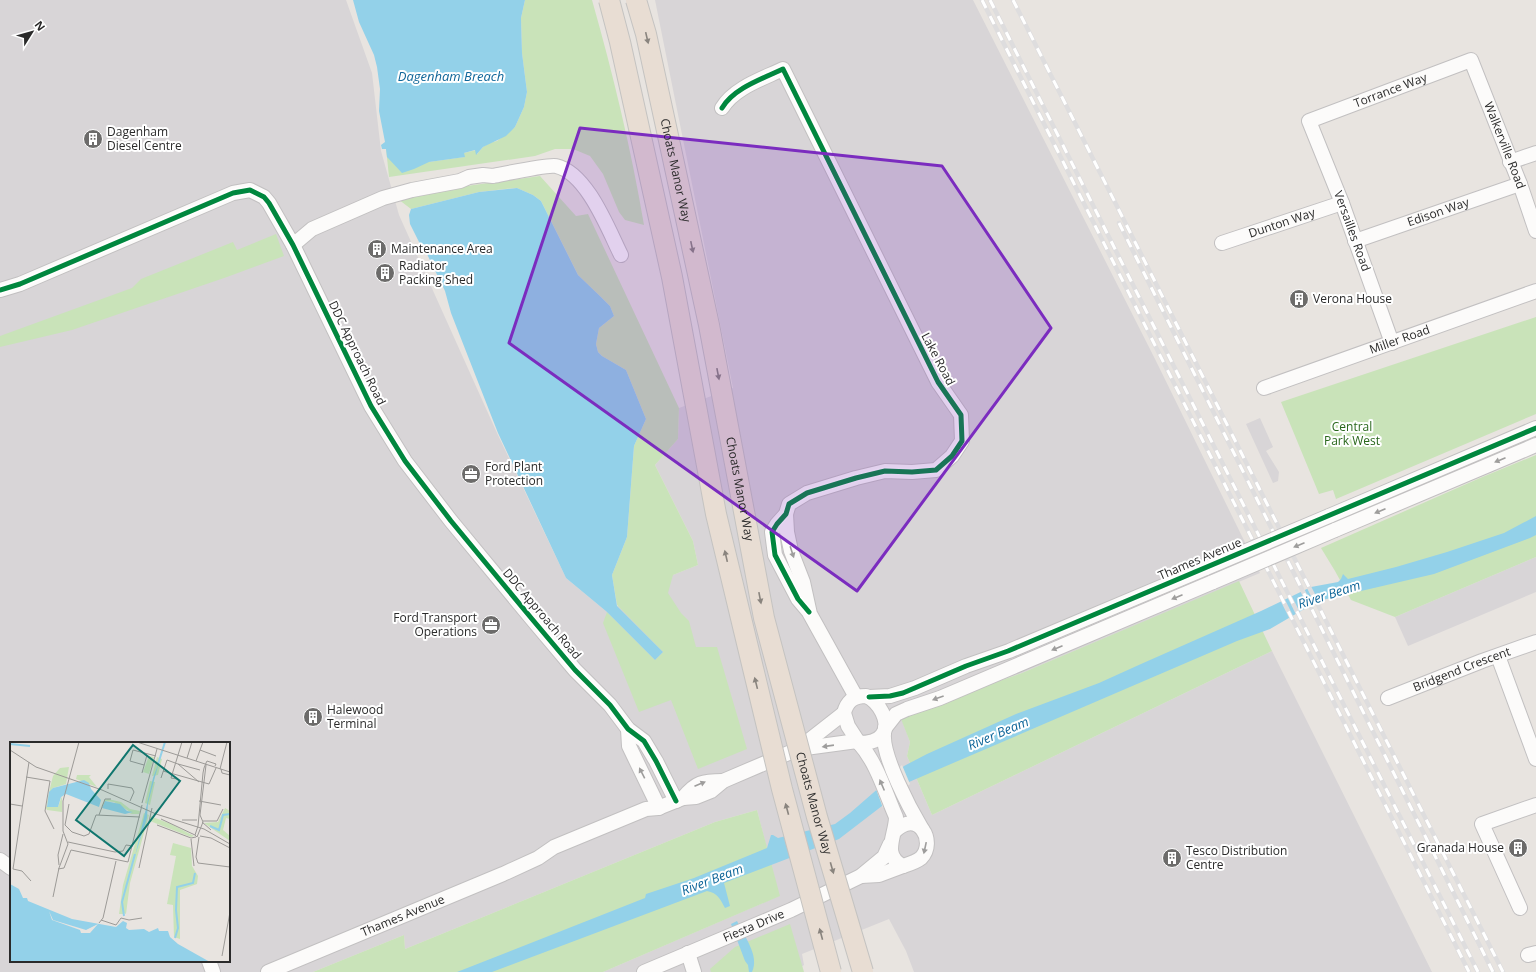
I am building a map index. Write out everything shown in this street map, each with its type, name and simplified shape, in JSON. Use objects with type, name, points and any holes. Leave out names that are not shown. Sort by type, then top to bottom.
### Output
[{"type":"highway","points":[[609,0],[620,42],[670,269],[716,514],[782,789],[831,972]]},
{"type":"highway","name":"Choats Manor Way","points":[[636,0],[646,34],[709,325],[764,618],[817,817],[863,972]]},
{"type":"street","name":"Torrance Way","points":[[1309,121],[1471,60]]},
{"type":"street","name":"Walkerville Road","points":[[1471,60],[1510,162],[1520,184],[1536,231]]},
{"type":"street","name":"Lake Road","points":[[722,108],[730,97],[783,69],[938,382],[961,415],[962,441],[952,456],[936,470],[912,472],[885,471],[856,478],[807,494],[790,504],[786,514],[772,532],[774,555],[798,599],[809,612],[862,697]]},
{"type":"street","name":"Versailles Road","points":[[1309,121],[1342,203],[1392,343]]},
{"type":"street","points":[[1510,162],[1536,153]]},
{"type":"street","points":[[293,245],[312,229],[390,196],[483,175],[493,176],[556,166],[576,176],[596,204],[621,255]]},
{"type":"street","name":"Edison Way","points":[[1355,241],[1520,184]]},
{"type":"street","name":"DDC Approach Road","points":[[0,290],[20,284],[233,193],[244,190],[250,190],[258,193],[270,202],[293,245],[371,406],[405,461],[451,521],[532,619],[575,670],[610,705],[628,729]]},
{"type":"street","name":"Dunton Way","points":[[1222,244],[1342,203]]},
{"type":"street","name":"Miller Road","points":[[1264,388],[1536,292]]},
{"type":"street","name":"Thames Avenue","points":[[862,697],[890,696],[915,688],[966,666],[1009,651],[1536,428]]},
{"type":"street","points":[[858,742],[873,741],[884,731],[896,714],[907,708],[940,698],[1536,445]]},
{"type":"street","name":"Bridgend Crescent","points":[[1388,698],[1536,642]]},
{"type":"street","points":[[1498,656],[1536,758]]},
{"type":"street","points":[[862,697],[879,707],[884,719],[884,748],[910,809],[925,832],[926,844],[924,854],[919,860],[903,866],[898,863],[892,855],[892,838],[896,817],[874,765],[867,752],[858,742],[848,726],[844,712],[847,706],[862,697]]},
{"type":"street","name":"Thames Avenue","points":[[268,972],[538,858],[557,856],[649,817],[659,808],[679,799],[699,784],[707,781],[723,781],[798,749],[844,712]]},
{"type":"street","points":[[628,729],[644,741],[648,746],[679,799]]},
{"type":"street","points":[[628,729],[629,746],[659,808]]},
{"type":"street","name":"Thames Avenue","points":[[798,749],[858,742]]},
{"type":"street","points":[[1520,908],[1482,824],[1536,805]]},
{"type":"street","points":[[892,838],[900,825],[914,823],[923,829]]},
{"type":"street","name":"Fiesta Drive","points":[[644,972],[791,910],[861,876],[884,856],[892,838]]},
{"type":"street","points":[[0,860],[10,867]]},
{"type":"street","name":"Fiesta Drive","points":[[861,876],[879,875],[903,866]]},
{"type":"street","points":[[688,953],[694,972]]},
{"type":"street","points":[[209,962],[213,972]]},
{"type":"highlighted area","points":[[580,128],[942,166],[1051,328],[857,591],[509,343]]},
{"type":"shaded area","points":[[0,0],[346,0],[372,73],[381,151],[399,215],[497,433],[566,578],[607,612],[673,575],[698,565],[693,541],[655,465],[678,439],[679,408],[733,388],[655,0],[973,0],[1155,359],[1260,573],[1022,673],[924,707],[902,720],[910,742],[907,756],[932,815],[1272,651],[1432,972],[914,972],[906,951],[889,919],[802,954],[804,965],[794,972],[603,972],[779,896],[757,810],[715,822],[405,949],[404,935],[313,972],[0,972]]},
{"type":"shaded area","points":[[1260,418],[1273,447],[1266,451],[1279,472],[1278,481],[1273,483],[1246,424]]},
{"type":"shaded area","points":[[1536,557],[1536,592],[1408,646],[1395,617]]},
{"type":"green space","points":[[525,0],[592,0],[621,111],[644,225],[625,220],[619,212],[603,174],[590,156],[573,149],[555,149],[535,156],[389,177],[386,148],[429,162],[464,157],[464,153],[476,150],[477,154],[483,147],[489,143],[497,141],[515,127],[524,107],[527,92],[522,53],[521,18]]},
{"type":"green space","points":[[540,176],[576,216],[588,214],[679,408],[678,439],[655,465],[693,541],[698,565],[673,575],[668,593],[681,613],[689,621],[696,647],[717,647],[747,749],[698,769],[671,700],[639,712],[603,623],[607,612],[655,660],[663,652],[617,605],[612,575],[627,537],[634,446],[646,419],[626,370],[602,356],[598,352],[596,344],[599,328],[614,316],[610,306],[578,275],[541,201],[533,195],[517,188],[505,189],[479,192],[411,209],[394,196]]},
{"type":"green space","points":[[276,234],[284,256],[72,330],[0,347],[0,336],[132,288],[141,279],[233,242],[237,250]]},
{"type":"green space","name":"Central Park West","points":[[1536,317],[1536,414],[1336,499],[1333,490],[1319,494],[1281,402]]},
{"type":"green space","points":[[1536,455],[1536,557],[1395,617],[1351,600],[1321,548]]},
{"type":"green space","points":[[1239,581],[1272,651],[932,815],[907,756],[910,742],[901,719],[924,707],[1022,673]]},
{"type":"green space","points":[[757,810],[780,896],[603,972],[313,972],[404,935],[405,949],[715,822]]},
{"type":"green space","points":[[790,924],[804,972],[711,972],[710,969],[735,947]]},
{"type":"water","name":"Dagenham Breach","points":[[353,0],[525,0],[521,18],[522,53],[527,92],[524,107],[515,127],[506,136],[483,147],[476,155],[475,150],[464,153],[465,157],[429,162],[402,173],[387,157],[386,149],[382,149],[381,145],[385,142],[379,111],[380,89],[377,67],[374,55],[359,22]]},
{"type":"water","points":[[517,188],[533,195],[541,201],[578,275],[610,306],[614,316],[599,328],[596,344],[598,352],[602,356],[626,370],[646,419],[634,446],[627,537],[612,575],[617,606],[663,652],[655,660],[607,612],[566,578],[498,433],[451,313],[445,291],[410,224],[409,215],[411,209],[479,192]]},
{"type":"water","name":"River Beam","points":[[1536,516],[1536,535],[1530,538],[1434,574],[1318,601],[1270,629],[1237,641],[909,782],[882,806],[839,839],[724,883],[730,906],[725,908],[716,895],[707,891],[492,972],[457,972],[645,898],[646,894],[694,878],[767,848],[771,835],[778,838],[835,824],[850,813],[904,766],[927,754],[1016,714],[1099,683],[1261,611],[1311,587],[1338,582],[1343,574],[1348,579],[1447,552],[1504,533]]},
{"type":"water","points":[[737,921],[753,953],[754,966],[752,972],[749,972],[748,965],[745,961],[731,924]]},
{"type":"pier","points":[[902,765],[910,784],[883,808],[876,789]]},
{"type":"railway","points":[[982,0],[1469,972]]},
{"type":"railway","points":[[990,0],[1478,972]]},
{"type":"railway","points":[[1013,0],[1503,972]]},
{"type":"railway","points":[[1119,223],[1493,972]]},
{"type":"cycle path","points":[[722,108],[727,101],[741,90],[758,80],[783,69],[938,382],[961,415],[962,441],[952,456],[936,470],[912,472],[885,471],[807,493],[789,504],[786,514],[772,532],[775,555],[798,599],[809,612]]},
{"type":"cycle path","points":[[0,290],[20,284],[233,193],[250,190],[264,197],[293,245],[371,406],[405,461],[451,521],[575,670],[610,705],[628,729],[644,741],[676,801]]},
{"type":"cycle path","points":[[869,697],[890,696],[903,693],[966,666],[1008,651],[1536,428]]},
{"type":"place","name":"Dagenham Diesel Centre","points":[[93,139]]},
{"type":"place","name":"Maintenance Area","points":[[377,249]]},
{"type":"place","name":"Radiator Packing Shed","points":[[385,273]]},
{"type":"place","name":"Verona House","points":[[1299,299]]},
{"type":"place","name":"Ford Plant Protection","points":[[471,474]]},
{"type":"place","name":"Ford Transport Operations","points":[[491,625]]},
{"type":"place","name":"Halewood Terminal","points":[[313,717]]},
{"type":"place","name":"Granada House","points":[[1518,848]]},
{"type":"place","name":"Tesco Distribution Centre","points":[[1172,858]]}]
